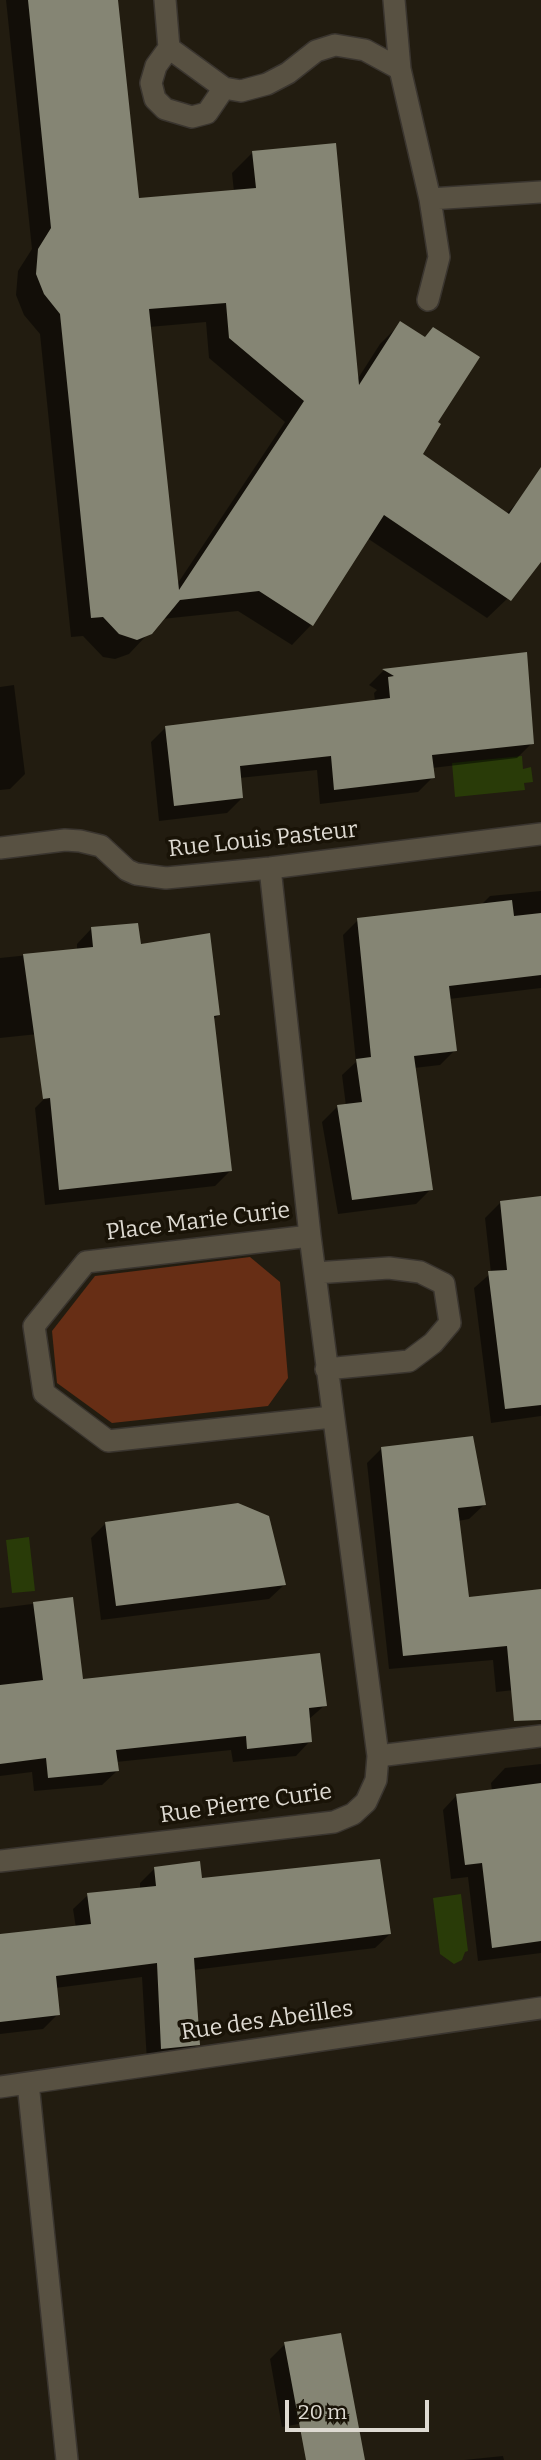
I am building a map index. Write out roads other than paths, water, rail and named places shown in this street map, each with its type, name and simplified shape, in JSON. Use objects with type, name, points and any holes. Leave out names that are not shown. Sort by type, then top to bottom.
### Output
[{"type":"street","points":[[164,0],[169,48],[156,66],[151,83],[155,99],[165,109],[192,117],[207,113],[224,88]]},
{"type":"street","points":[[394,0],[400,69],[430,199],[439,257],[428,300]]},
{"type":"street","points":[[169,48],[224,88],[241,91],[267,84],[288,73],[316,51],[335,45],[365,50],[400,69]]},
{"type":"street","points":[[430,199],[541,192]]},
{"type":"street","name":"Rue Louis Pasteur","points":[[0,848],[65,840],[80,841],[101,846],[127,870],[152,877],[270,868],[541,834]]},
{"type":"street","name":"Rue Pierre Curie","points":[[0,1861],[334,1822],[354,1814],[366,1802],[376,1780],[378,1756],[332,1417],[270,868]]},
{"type":"street","name":"Place Marie Curie","points":[[310,1236],[86,1262],[34,1326],[44,1393],[108,1441],[332,1417]]},
{"type":"street","points":[[315,1273],[389,1268],[420,1272],[444,1284],[450,1323],[433,1343],[409,1361],[327,1369]]},
{"type":"street","points":[[378,1756],[541,1737]]},
{"type":"street","name":"Rue des Abeilles","points":[[0,2087],[541,2008]]},
{"type":"street","points":[[28,2083],[67,2460]]}]
